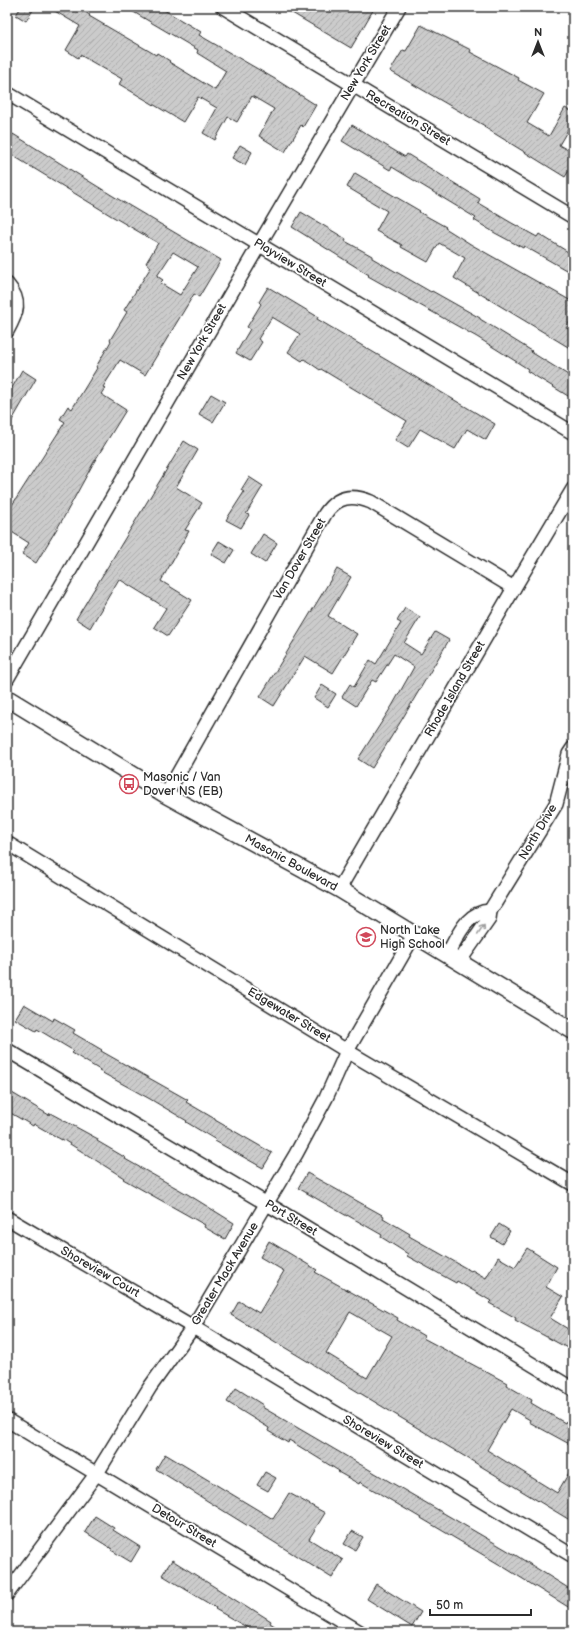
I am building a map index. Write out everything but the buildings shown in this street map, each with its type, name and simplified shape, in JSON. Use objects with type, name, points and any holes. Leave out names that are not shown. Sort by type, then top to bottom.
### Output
[{"type":"street","name":"Recreation Street","points":[[223,7],[573,217]]},
{"type":"street","name":"New York Street","points":[[7,678],[259,245],[400,7]]},
{"type":"street","name":"Playview Street","points":[[7,93],[573,433]]},
{"type":"street","points":[[7,284],[17,298],[14,320],[7,331]]},
{"type":"street","name":"Rhode Island Street","points":[[339,889],[573,489]]},
{"type":"street","name":"Van Dover Street","points":[[166,795],[325,514],[336,501],[346,498],[364,499],[371,502],[514,588]]},
{"type":"street","name":"Masonic Boulevard","points":[[7,698],[166,795],[339,889],[573,1031]]},
{"type":"street","name":"North Drive","points":[[453,958],[489,919],[490,911],[556,804],[569,754],[573,748]]},
{"type":"street","name":"Edgewater Street","points":[[7,843],[348,1051],[573,1184]]},
{"type":"street","name":"Greater Mack Avenue","points":[[7,1594],[97,1473],[150,1387],[193,1327],[268,1204],[326,1098],[348,1051],[414,935]]},
{"type":"street","name":"Port Street","points":[[7,1050],[268,1204],[573,1389]]},
{"type":"street","name":"Shoreview Court","points":[[7,1218],[193,1327]]},
{"type":"street","name":"Shoreview Street","points":[[193,1327],[573,1556]]},
{"type":"street","name":"Detour Street","points":[[7,1420],[360,1632]]},
{"type":"place","name":"Masonic / Van Dover NS (EB)","points":[[129,784]]},
{"type":"place","name":"North Lake High School","points":[[366,937]]}]
